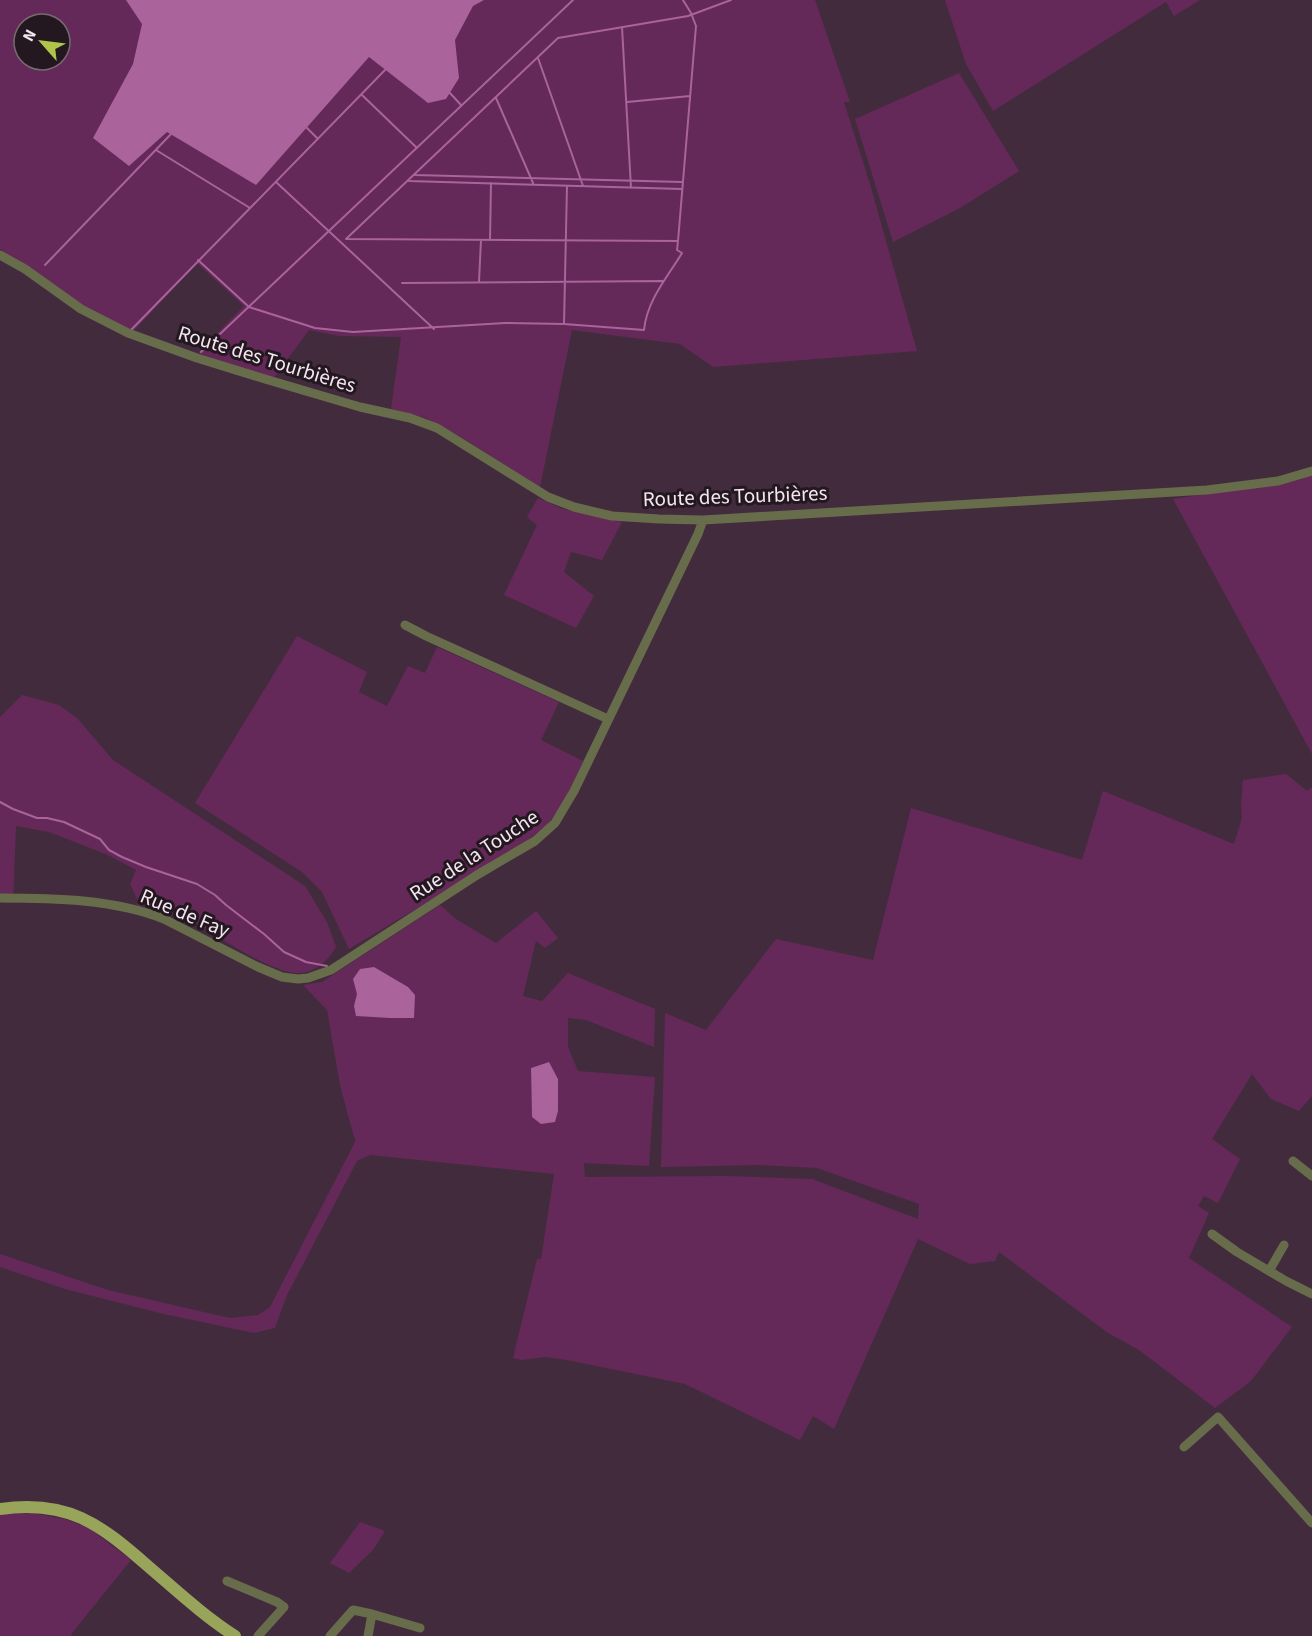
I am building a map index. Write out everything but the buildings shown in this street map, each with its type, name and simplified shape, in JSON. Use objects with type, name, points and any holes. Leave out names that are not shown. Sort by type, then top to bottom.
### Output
[{"type":"main road","points":[[0,1509],[48,1508],[71,1514],[98,1526],[118,1540],[207,1616],[235,1636]]},
{"type":"street","name":"Route des Tourbières","points":[[0,255],[25,269],[81,309],[128,333],[265,380],[360,407],[410,418],[437,428],[548,497],[565,504],[612,516],[703,520],[1207,490],[1278,481],[1312,471]]},
{"type":"street","name":"Rue de la Touche","points":[[346,962],[454,890],[520,851],[546,833],[555,823],[564,810],[703,520]]},
{"type":"street","points":[[405,625],[608,719]]},
{"type":"street","name":"Rue de Fay","points":[[0,898],[95,902],[113,904],[150,914],[273,974],[289,978],[317,976],[346,962]]},
{"type":"street","points":[[1293,1161],[1312,1176]]},
{"type":"street","points":[[1212,1234],[1237,1252],[1312,1294]]},
{"type":"street","points":[[1269,1271],[1284,1245]]},
{"type":"street","points":[[1184,1447],[1218,1417],[1312,1523]]},
{"type":"street","points":[[227,1581],[278,1602],[284,1607],[258,1636]]},
{"type":"street","points":[[330,1636],[356,1609],[420,1628]]},
{"type":"street","points":[[368,1636],[372,1614]]},
{"type":"shaded area","points":[[0,0],[815,0],[850,102],[844,102],[870,184],[917,351],[713,367],[680,344],[572,330],[540,487],[426,418],[391,409],[401,337],[339,336],[309,330],[273,379],[198,353],[244,306],[197,263],[132,333],[83,307],[0,249]]},
{"type":"shaded area","points":[[126,0],[484,0],[473,6],[455,40],[459,78],[446,99],[428,103],[369,57],[256,185],[167,132],[129,166],[93,138],[133,64],[142,24]]},
{"type":"shaded area","points":[[945,0],[1200,0],[1174,16],[1166,2],[993,111],[966,64]]},
{"type":"shaded area","points":[[959,73],[1019,171],[960,208],[893,242],[855,119]]},
{"type":"shaded area","points":[[1312,475],[1312,754],[1173,499],[1299,480]]},
{"type":"shaded area","points":[[538,498],[563,509],[622,522],[602,560],[571,552],[564,572],[594,596],[576,628],[504,595],[537,525],[527,517]]},
{"type":"shaded area","points":[[297,636],[367,672],[359,692],[387,706],[408,666],[425,673],[437,647],[559,702],[541,740],[583,761],[562,806],[546,826],[517,848],[349,949],[322,892],[302,872],[195,803]]},
{"type":"shaded area","points":[[22,695],[59,705],[77,718],[113,760],[305,886],[327,922],[336,947],[329,957],[320,965],[305,972],[287,972],[273,967],[187,919],[163,910],[137,905],[138,901],[130,884],[136,870],[108,855],[49,832],[16,826],[13,903],[0,902],[0,717]]},
{"type":"shaded area","points":[[1286,774],[1307,791],[1312,787],[1312,1096],[1299,1111],[1271,1099],[1252,1074],[1212,1139],[1240,1159],[1218,1203],[1204,1196],[1198,1206],[1209,1213],[1189,1258],[1292,1327],[1251,1381],[1215,1408],[1139,1350],[1108,1333],[999,1252],[995,1261],[970,1264],[918,1239],[834,1429],[813,1416],[800,1440],[685,1384],[567,1360],[546,1357],[522,1360],[513,1358],[537,1259],[541,1259],[554,1174],[370,1155],[357,1161],[287,1295],[275,1328],[254,1333],[164,1314],[65,1289],[0,1267],[0,1254],[108,1290],[230,1318],[258,1315],[270,1307],[356,1140],[340,1085],[327,1010],[303,985],[322,982],[440,905],[456,919],[496,943],[536,911],[558,938],[545,948],[536,941],[523,996],[542,1001],[568,973],[655,1009],[654,1047],[586,1020],[568,1018],[568,1047],[578,1071],[655,1077],[649,1166],[584,1163],[585,1177],[728,1176],[812,1179],[918,1219],[919,1204],[817,1168],[759,1165],[661,1167],[665,1013],[706,1030],[776,939],[873,960],[911,808],[1082,860],[1103,791],[1234,844],[1242,818],[1243,780]],"holes":[[[549,1062],[558,1079],[532,1117],[531,1068]]]},
{"type":"shaded area","points":[[374,967],[408,987],[415,995],[414,1018],[356,1016],[354,1006],[357,994],[353,979],[360,969]]},
{"type":"shaded area","points":[[549,1062],[558,1079],[558,1111],[555,1122],[541,1124],[532,1117],[531,1068]]},
{"type":"shaded area","points":[[32,1513],[65,1519],[89,1528],[131,1560],[71,1636],[0,1636],[0,1514]]},
{"type":"shaded area","points":[[360,1522],[385,1531],[373,1550],[349,1573],[330,1563]]},
{"type":"waterway","points":[[201,352],[573,0]]},
{"type":"waterway","points":[[198,260],[249,307],[315,328],[353,332],[505,323],[564,324],[644,330],[653,299],[682,253],[677,250],[696,26],[683,0]]},
{"type":"waterway","points":[[678,241],[346,239],[558,38],[688,16],[731,0]]},
{"type":"waterway","points":[[622,27],[631,188]]},
{"type":"waterway","points":[[538,58],[583,186]]},
{"type":"waterway","points":[[130,331],[386,69]]},
{"type":"waterway","points":[[449,92],[461,105]]},
{"type":"waterway","points":[[362,95],[417,148]]},
{"type":"waterway","points":[[627,102],[690,96]]},
{"type":"waterway","points":[[496,98],[533,183]]},
{"type":"waterway","points":[[305,126],[318,139]]},
{"type":"waterway","points":[[45,265],[172,133]]},
{"type":"waterway","points":[[156,150],[250,208]]},
{"type":"waterway","points":[[415,175],[682,182]]},
{"type":"waterway","points":[[409,181],[682,189]]},
{"type":"waterway","points":[[276,182],[434,329]]},
{"type":"waterway","points":[[490,240],[491,183]]},
{"type":"waterway","points":[[564,324],[567,186]]},
{"type":"waterway","points":[[479,282],[481,240]]},
{"type":"waterway","points":[[402,283],[663,281]]},
{"type":"waterway","points":[[0,802],[37,818],[64,822],[100,839],[109,850],[122,857],[197,884],[215,895],[284,952],[306,962],[327,966]]}]
